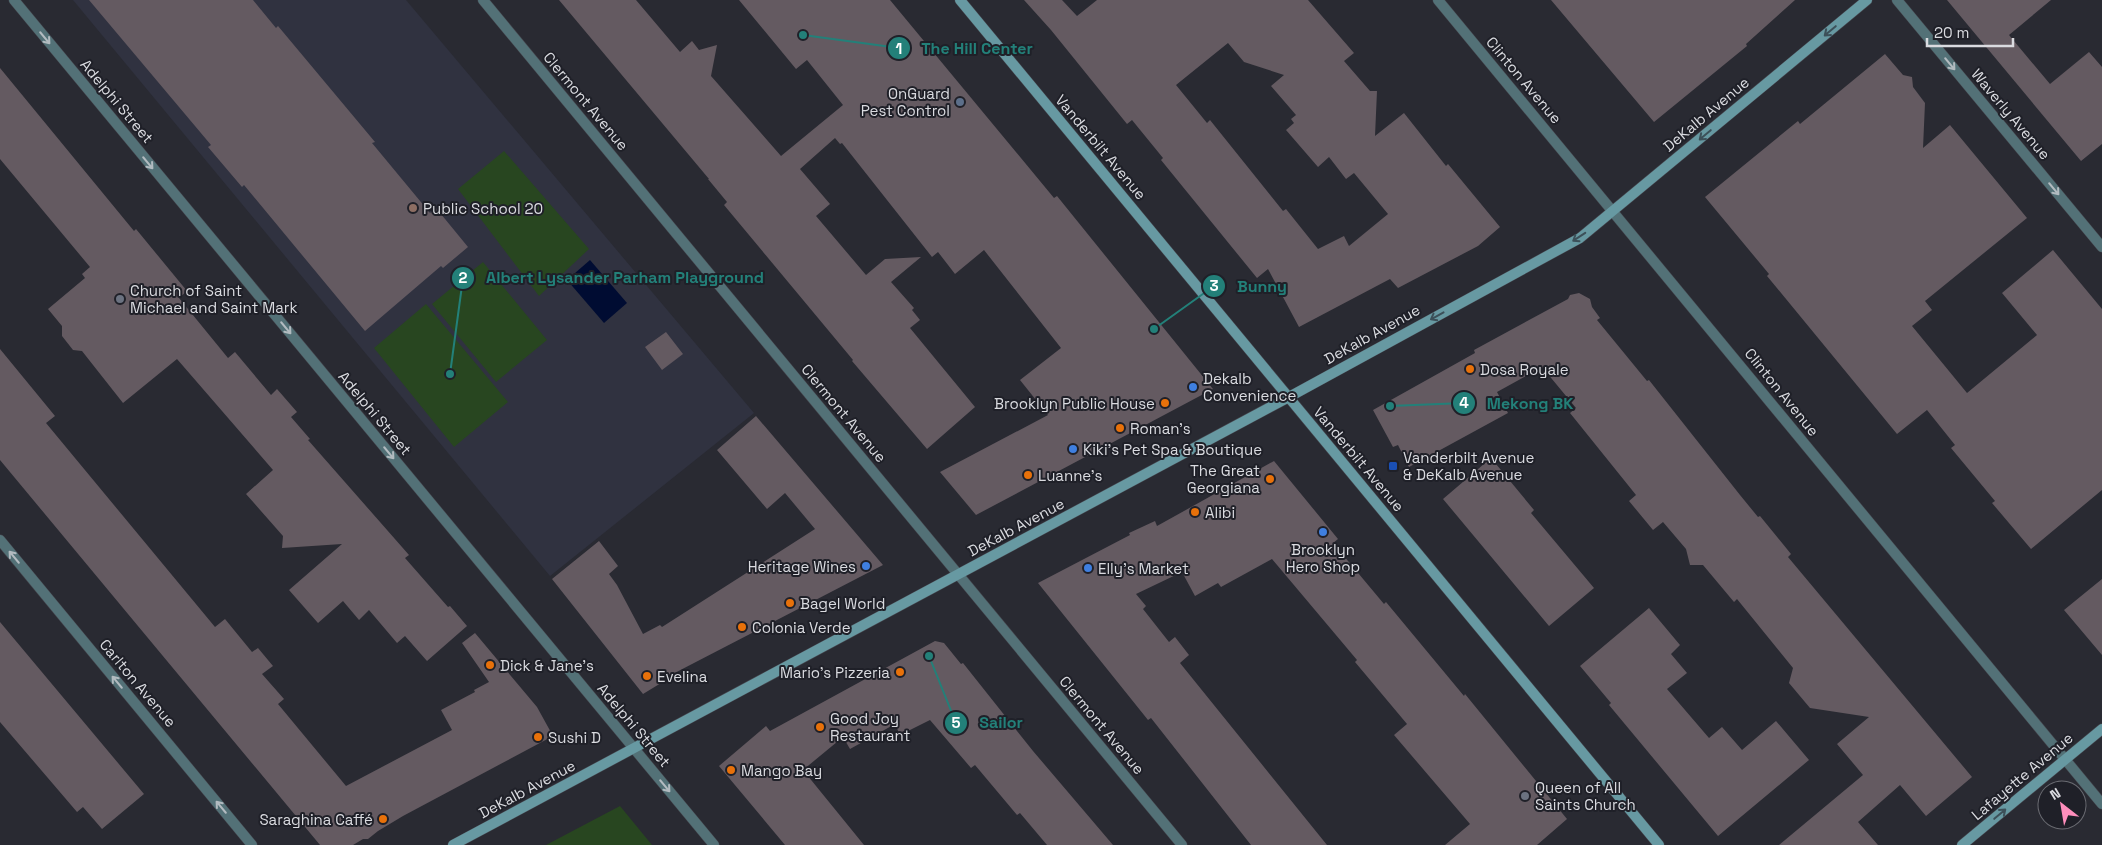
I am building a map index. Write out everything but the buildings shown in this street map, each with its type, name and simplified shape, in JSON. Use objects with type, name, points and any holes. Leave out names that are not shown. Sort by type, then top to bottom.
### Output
[{"type":"main road","name":"Vanderbilt Avenue","points":[[960,0],[1659,845]]},
{"type":"main road","name":"DeKalb Avenue","points":[[453,845],[959,575],[1580,238],[1867,0]]},
{"type":"main road","name":"Lafayette Avenue","points":[[1962,845],[2102,729]]},
{"type":"street","name":"Adelphi Street","points":[[14,0],[714,845]]},
{"type":"street","name":"Clermont Avenue","points":[[483,0],[1182,845]]},
{"type":"street","name":"Clinton Avenue","points":[[1438,0],[2102,804]]},
{"type":"street","name":"Waverly Avenue","points":[[1897,0],[2102,247]]},
{"type":"street","name":"Carlton Avenue","points":[[0,540],[252,845]]},
{"type":"shaded area","name":"Public School 20","points":[[73,0],[406,0],[754,413],[550,576]]},
{"type":"green space","points":[[504,151],[589,249],[539,296],[458,189]]},
{"type":"green space","points":[[483,262],[547,340],[496,382],[432,304]]},
{"type":"green space","points":[[426,304],[508,402],[454,447],[374,348]]},
{"type":"green space","points":[[620,806],[652,845],[546,845]]},
{"type":"water","points":[[590,260],[627,303],[604,323],[567,280]]},
{"type":"place","name":"The Hill Center","points":[[803,35]]},
{"type":"place","name":"OnGuard Pest Control","points":[[960,102]]},
{"type":"place","name":"Public School 20","points":[[413,208]]},
{"type":"place","name":"Church of Saint Michael and Saint Mark","points":[[120,299]]},
{"type":"place","name":"Bunny","points":[[1154,329]]},
{"type":"place","name":"Dosa Royale","points":[[1470,369]]},
{"type":"place","name":"Albert Lysander Parham Playground","points":[[450,374]]},
{"type":"place","name":"Dekalb Convenience","points":[[1193,387]]},
{"type":"place","name":"Brooklyn Public House","points":[[1165,403]]},
{"type":"place","name":"Mekong BK","points":[[1390,406]]},
{"type":"place","name":"Roman's","points":[[1120,428]]},
{"type":"place","name":"Kiki's Pet Spa & Boutique","points":[[1073,449]]},
{"type":"place","name":"Vanderbilt Avenue & DeKalb Avenue","points":[[1393,466]]},
{"type":"place","name":"Luanne's","points":[[1028,475]]},
{"type":"place","name":"The Great Georgiana","points":[[1270,479]]},
{"type":"place","name":"Alibi","points":[[1195,512]]},
{"type":"place","name":"Brooklyn Hero Shop","points":[[1323,532]]},
{"type":"place","name":"Heritage Wines","points":[[866,566]]},
{"type":"place","name":"Elly's Market","points":[[1088,568]]},
{"type":"place","name":"Bagel World","points":[[790,603]]},
{"type":"place","name":"Colonia Verde","points":[[742,627]]},
{"type":"place","name":"Sailor","points":[[929,656]]},
{"type":"place","name":"Dick & Jane's","points":[[490,665]]},
{"type":"place","name":"Mario's Pizzeria","points":[[900,672]]},
{"type":"place","name":"Evelina","points":[[647,676]]},
{"type":"place","name":"Good Joy Restaurant","points":[[820,727]]},
{"type":"place","name":"Sushi D","points":[[538,737]]},
{"type":"place","name":"Mango Bay","points":[[731,770]]},
{"type":"place","name":"Queen of All Saints Church","points":[[1525,796]]},
{"type":"place","name":"Saraghina Caffé","points":[[383,819]]}]
